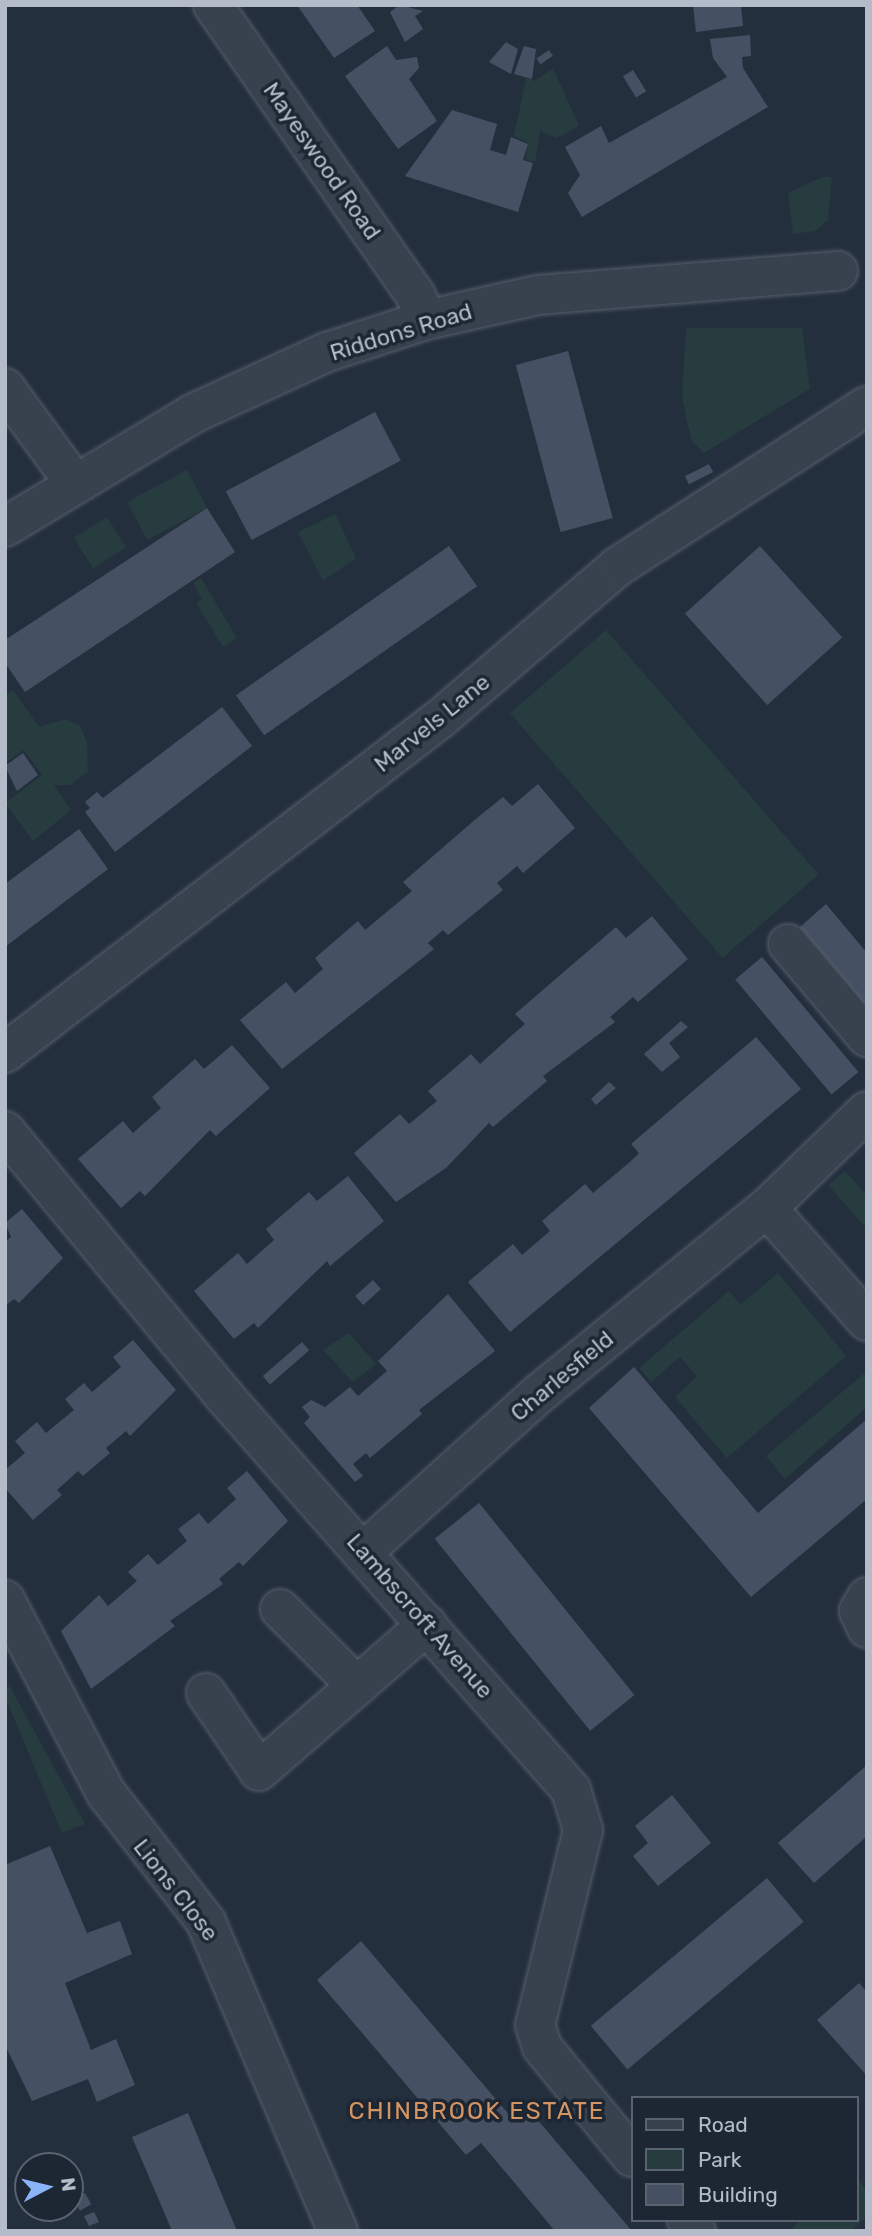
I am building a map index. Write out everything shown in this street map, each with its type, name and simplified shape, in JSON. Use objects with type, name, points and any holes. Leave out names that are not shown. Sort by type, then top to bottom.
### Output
[{"type":"street","name":"Mayeswood Road","points":[[214,5],[416,296],[426,320]]},
{"type":"street","name":"Riddons Road","points":[[5,527],[73,481],[192,414],[327,352],[426,320],[538,295],[838,271]]},
{"type":"street","points":[[5,388],[73,481]]},
{"type":"street","name":"Marvels Lane","points":[[5,1053],[441,718],[617,566],[867,406]]},
{"type":"street","points":[[788,944],[867,1037]]},
{"type":"street","name":"Charlesfield","points":[[363,1552],[541,1392],[767,1208],[867,1111]]},
{"type":"street","name":"Lambscroft Avenue","points":[[5,1130],[363,1552],[571,1790],[579,1809],[578,1859],[535,2025],[542,2047],[630,2155]]},
{"type":"street","points":[[767,1208],[867,1321]]},
{"type":"street","points":[[867,1597],[859,1611],[867,1628]]},
{"type":"street","name":"Lions Close","points":[[5,1600],[106,1793],[212,1933],[338,2231]]},
{"type":"street","points":[[280,1609],[358,1686]]},
{"type":"street","points":[[206,1693],[258,1771],[427,1625]]},
{"type":"green space","points":[[553,68],[579,126],[557,138],[540,131],[535,162],[525,159],[529,143],[514,136],[526,78],[535,81]]},
{"type":"green space","points":[[822,177],[832,177],[828,220],[815,231],[793,234],[788,193]]},
{"type":"green space","points":[[686,328],[802,328],[810,389],[704,453],[691,440],[682,397]]},
{"type":"green space","points":[[187,470],[207,508],[147,540],[127,502]]},
{"type":"green space","points":[[335,514],[356,558],[323,581],[298,532]]},
{"type":"green space","points":[[107,517],[126,548],[93,568],[74,538]]},
{"type":"green space","points":[[201,578],[237,638],[223,647],[196,603],[202,599],[193,583]]},
{"type":"green space","points":[[606,630],[819,875],[723,958],[510,713]]},
{"type":"green space","points":[[13,690],[39,727],[66,719],[80,726],[87,742],[88,772],[70,785],[54,785],[71,810],[33,841],[5,803],[42,775],[24,750],[5,763],[5,695]]},
{"type":"green space","points":[[845,1171],[867,1196],[867,1229],[828,1185]]},
{"type":"green space","points":[[778,1273],[846,1356],[727,1458],[675,1397],[697,1376],[680,1357],[651,1382],[639,1368],[729,1291],[741,1304]]},
{"type":"green space","points":[[349,1333],[376,1364],[353,1382],[323,1350]]},
{"type":"green space","points":[[867,1371],[867,1407],[785,1479],[766,1456]]},
{"type":"green space","points":[[9,1685],[85,1824],[62,1833],[5,1697]]},
{"type":"green space","points":[[858,2180],[867,2190],[867,2217],[850,2231],[789,2231],[799,2222],[858,2222]]},
{"type":"building","points":[[297,5],[357,5],[375,31],[334,58]]},
{"type":"building","points":[[400,5],[423,11],[415,16],[423,29],[405,42],[390,12]]},
{"type":"building","points":[[693,5],[741,5],[743,26],[696,32]]},
{"type":"building","points":[[750,35],[751,56],[742,57],[743,68],[768,107],[582,217],[568,193],[580,175],[565,147],[601,126],[609,143],[727,77],[713,58],[710,39]]},
{"type":"building","points":[[506,42],[518,49],[511,74],[489,62]]},
{"type":"building","points":[[387,46],[396,60],[417,57],[419,68],[409,79],[437,121],[398,149],[345,76]]},
{"type":"building","points":[[524,46],[536,49],[532,79],[514,74]]},
{"type":"building","points":[[549,50],[553,56],[540,64],[537,58]]},
{"type":"building","points":[[633,70],[646,91],[636,98],[623,76]]},
{"type":"building","points":[[452,110],[497,124],[490,150],[506,155],[511,137],[528,144],[523,160],[533,163],[518,212],[405,176]]},
{"type":"building","points":[[568,351],[613,518],[561,532],[516,365]]},
{"type":"building","points":[[375,412],[401,461],[252,540],[226,491]]},
{"type":"building","points":[[709,464],[713,472],[689,484],[685,476]]},
{"type":"building","points":[[207,508],[235,552],[25,692],[5,663],[5,640]]},
{"type":"building","points":[[449,546],[477,586],[264,735],[236,695]]},
{"type":"building","points":[[760,546],[842,637],[767,705],[685,614]]},
{"type":"building","points":[[222,707],[252,746],[115,852],[85,812],[90,808],[85,802],[97,792],[103,798]]},
{"type":"building","points":[[23,753],[38,775],[17,791],[5,766]]},
{"type":"building","points":[[538,784],[575,828],[523,873],[517,866],[497,883],[503,890],[448,935],[443,930],[428,943],[434,949],[282,1069],[240,1020],[286,982],[295,993],[323,969],[315,958],[358,921],[365,930],[412,891],[403,882],[477,818],[503,797],[512,806]]},
{"type":"building","points":[[79,829],[108,869],[5,947],[5,884]]},
{"type":"building","points":[[826,904],[867,953],[867,1006],[800,927]]},
{"type":"building","points":[[652,916],[688,959],[638,1002],[633,997],[610,1017],[615,1022],[543,1076],[547,1081],[493,1127],[489,1123],[446,1168],[396,1202],[354,1153],[400,1114],[409,1124],[437,1101],[428,1091],[471,1054],[480,1064],[525,1024],[515,1014],[616,927],[626,938]]},
{"type":"building","points":[[762,957],[858,1072],[832,1094],[735,979]]},
{"type":"building","points":[[681,1021],[688,1027],[669,1043],[680,1057],[662,1072],[644,1054]]},
{"type":"building","points":[[756,1037],[801,1089],[510,1332],[468,1282],[513,1244],[522,1255],[550,1231],[542,1221],[585,1184],[593,1193],[631,1161],[639,1153],[631,1144]]},
{"type":"building","points":[[232,1045],[270,1088],[216,1136],[210,1130],[145,1196],[140,1191],[121,1208],[78,1159],[123,1121],[133,1133],[161,1108],[152,1097],[195,1059],[204,1069]]},
{"type":"building","points":[[609,1082],[616,1088],[596,1105],[591,1099]]},
{"type":"building","points":[[348,1176],[384,1221],[330,1266],[327,1261],[258,1328],[254,1323],[234,1339],[194,1291],[238,1253],[247,1264],[274,1240],[266,1229],[309,1192],[317,1201]]},
{"type":"building","points":[[22,1209],[63,1258],[19,1303],[14,1299],[5,1306],[5,1242],[11,1237],[5,1223]]},
{"type":"building","points":[[373,1280],[381,1289],[363,1305],[355,1296]]},
{"type":"building","points":[[448,1294],[495,1351],[419,1410],[422,1414],[370,1458],[366,1453],[353,1464],[363,1476],[355,1482],[304,1423],[310,1417],[302,1407],[311,1400],[325,1407],[350,1387],[358,1396],[387,1371],[378,1361]]},
{"type":"building","points":[[133,1340],[176,1390],[130,1436],[126,1431],[106,1448],[110,1453],[83,1476],[78,1471],[57,1490],[62,1495],[33,1520],[5,1488],[5,1470],[25,1453],[15,1441],[37,1422],[46,1433],[74,1410],[65,1399],[84,1383],[92,1392],[121,1367],[113,1357]]},
{"type":"building","points":[[302,1342],[309,1350],[270,1384],[263,1376]]},
{"type":"building","points":[[634,1367],[758,1513],[867,1419],[867,1499],[751,1597],[589,1408]]},
{"type":"building","points":[[247,1471],[288,1521],[243,1566],[239,1562],[219,1579],[223,1584],[170,1621],[175,1626],[91,1689],[61,1631],[99,1595],[108,1606],[137,1581],[128,1572],[148,1554],[158,1565],[187,1541],[178,1529],[199,1513],[208,1524],[236,1499],[227,1488]]},
{"type":"building","points":[[479,1503],[634,1695],[590,1731],[435,1539]]},
{"type":"building","points":[[867,1765],[867,1836],[814,1883],[778,1843]]},
{"type":"building","points":[[672,1795],[711,1843],[658,1886],[633,1856],[648,1843],[635,1826]]},
{"type":"building","points":[[50,1846],[87,1933],[120,1921],[132,1954],[65,1983],[91,2050],[116,2039],[135,2085],[97,2102],[88,2079],[32,2101],[5,2045],[5,1865]]},
{"type":"building","points":[[767,1878],[804,1922],[627,2070],[591,2026]]},
{"type":"building","points":[[361,1941],[511,2117],[525,2105],[632,2231],[555,2231],[481,2143],[466,2155],[317,1980]]},
{"type":"building","points":[[859,1983],[867,1992],[867,2076],[817,2020]]},
{"type":"building","points":[[188,2113],[237,2231],[172,2231],[132,2137]]},
{"type":"building","points":[[85,2193],[91,2204],[84,2208],[84,2194]]},
{"type":"building","points":[[94,2212],[99,2222],[89,2226],[84,2216]]},
{"type":"district","name":"CHINBROOK ESTATE","points":[[477,2112]]}]
